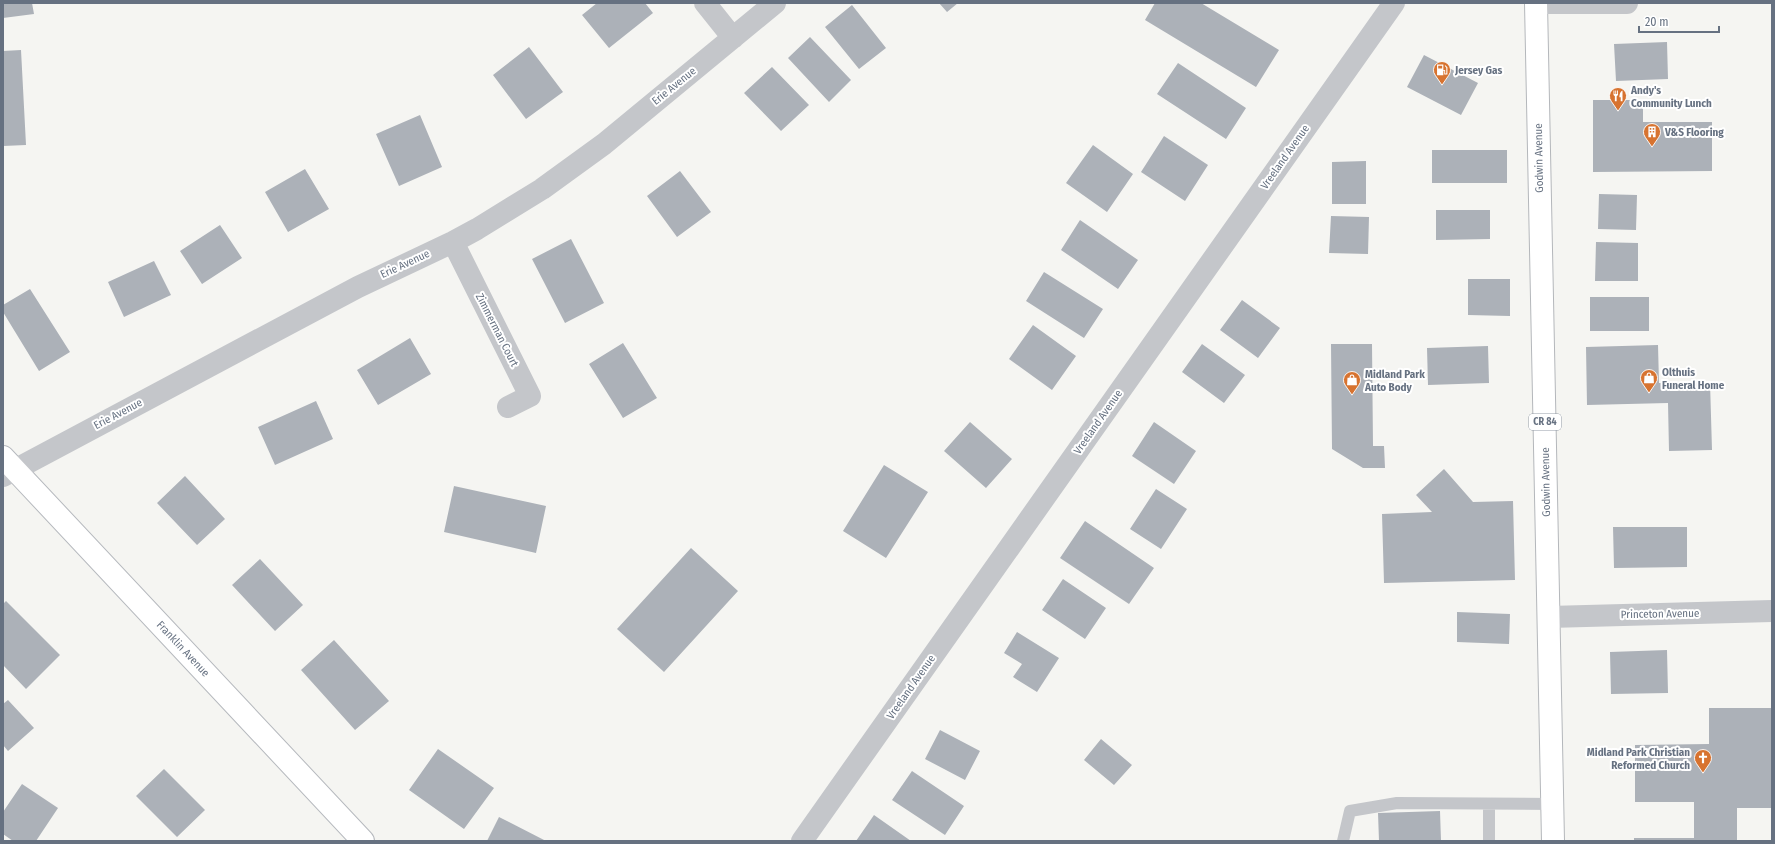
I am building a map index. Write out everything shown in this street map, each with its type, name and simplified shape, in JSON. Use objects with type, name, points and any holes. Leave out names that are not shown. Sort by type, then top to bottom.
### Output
[{"type":"main road","name":"Godwin Avenue","points":[[1536,3],[1554,804],[1553,841]]},
{"type":"main road","name":"Franklin Avenue","points":[[7,468],[363,841]]},
{"type":"street","points":[[705,3],[733,38]]},
{"type":"street","name":"Erie Avenue","points":[[7,468],[358,287],[453,242],[542,189],[604,144],[775,3]]},
{"type":"street","name":"Vreeland Avenue","points":[[802,841],[1394,3]]},
{"type":"street","points":[[1536,3],[1627,3]]},
{"type":"street","name":"Zimmerman Court","points":[[453,242],[530,396],[508,407]]},
{"type":"street","name":"Princeton Avenue","points":[[1549,617],[1772,611]]},
{"type":"lane","points":[[1344,841],[1350,811],[1397,803],[1554,804]]},
{"type":"lane","points":[[1489,804],[1489,841]]},
{"type":"building","points":[[3,3],[32,3],[34,14],[3,18]]},
{"type":"building","points":[[597,3],[645,3],[653,13],[609,48],[582,15]]},
{"type":"building","points":[[939,3],[958,3],[947,12]]},
{"type":"building","points":[[1155,3],[1201,3],[1279,50],[1256,87],[1145,20]]},
{"type":"building","points":[[852,5],[886,48],[859,69],[825,27]]},
{"type":"building","points":[[810,37],[851,80],[829,102],[788,58]]},
{"type":"building","points":[[1667,42],[1668,79],[1616,81],[1614,44]]},
{"type":"building","points":[[529,47],[563,92],[526,119],[493,75]]},
{"type":"building","points":[[21,50],[26,145],[3,146],[3,51]]},
{"type":"building","name":"Jersey Gas","points":[[1424,55],[1478,83],[1461,115],[1407,87]]},
{"type":"building","points":[[1178,63],[1246,108],[1226,139],[1157,94]]},
{"type":"building","points":[[772,67],[809,105],[781,131],[744,93]]},
{"type":"building","name":"V&S Flooring","points":[[1593,100],[1643,100],[1643,122],[1712,122],[1712,171],[1593,172]]},
{"type":"building","points":[[420,115],[442,167],[399,186],[376,134]]},
{"type":"building","points":[[1164,136],[1208,165],[1185,201],[1141,172]]},
{"type":"building","points":[[1093,145],[1133,174],[1107,212],[1066,183]]},
{"type":"building","points":[[1432,150],[1507,150],[1507,183],[1432,183]]},
{"type":"building","points":[[1366,161],[1366,204],[1332,204],[1332,162]]},
{"type":"building","points":[[305,169],[329,209],[288,232],[265,192]]},
{"type":"building","points":[[680,171],[711,212],[677,237],[647,196]]},
{"type":"building","points":[[1599,194],[1637,195],[1636,230],[1598,229]]},
{"type":"building","points":[[1436,210],[1490,210],[1490,239],[1436,240]]},
{"type":"building","points":[[1331,216],[1369,217],[1368,254],[1329,253]]},
{"type":"building","points":[[1080,220],[1138,260],[1118,289],[1061,250]]},
{"type":"building","points":[[220,225],[242,258],[202,284],[180,251]]},
{"type":"building","points":[[571,239],[604,303],[565,323],[532,259]]},
{"type":"building","points":[[1596,242],[1638,243],[1638,281],[1595,281]]},
{"type":"building","points":[[154,261],[171,295],[124,317],[108,282]]},
{"type":"building","points":[[1044,272],[1103,309],[1084,338],[1026,301]]},
{"type":"building","points":[[1468,279],[1510,279],[1510,316],[1468,315]]},
{"type":"building","points":[[30,289],[70,352],[39,371],[3,312],[3,305]]},
{"type":"building","points":[[1590,297],[1649,297],[1649,331],[1590,331]]},
{"type":"building","points":[[1242,300],[1280,328],[1258,358],[1220,330]]},
{"type":"building","points":[[1033,325],[1076,356],[1052,390],[1009,359]]},
{"type":"building","points":[[410,338],[431,374],[378,405],[357,370]]},
{"type":"building","points":[[623,343],[657,398],[623,418],[589,364]]},
{"type":"building","points":[[1202,344],[1245,375],[1224,403],[1182,372]]},
{"type":"building","name":"Midland Park Auto Body","points":[[1331,344],[1372,344],[1373,446],[1384,446],[1385,468],[1363,468],[1332,449]]},
{"type":"building","name":"Olthuis Funeral Home","points":[[1658,345],[1659,383],[1710,382],[1712,450],[1669,451],[1668,403],[1587,405],[1586,347]]},
{"type":"building","points":[[1488,346],[1489,383],[1428,385],[1427,348]]},
{"type":"building","points":[[316,401],[333,439],[275,465],[258,427]]},
{"type":"building","points":[[970,422],[1012,459],[986,488],[944,451]]},
{"type":"building","points":[[1154,422],[1196,451],[1174,484],[1132,456]]},
{"type":"building","points":[[884,465],[928,492],[886,558],[843,531]]},
{"type":"building","points":[[1444,469],[1473,502],[1513,501],[1515,580],[1384,583],[1382,514],[1432,512],[1416,495]]},
{"type":"building","points":[[185,476],[225,519],[197,545],[157,503]]},
{"type":"building","points":[[454,486],[546,506],[536,553],[444,532]]},
{"type":"building","points":[[1156,489],[1187,509],[1161,549],[1130,529]]},
{"type":"building","points":[[1085,521],[1154,568],[1129,604],[1060,558]]},
{"type":"building","points":[[1613,527],[1687,527],[1687,567],[1614,568]]},
{"type":"building","points":[[691,548],[738,591],[664,672],[617,629]]},
{"type":"building","points":[[260,559],[303,605],[275,631],[232,585]]},
{"type":"building","points":[[1063,579],[1106,608],[1085,639],[1042,610]]},
{"type":"building","points":[[6,601],[60,655],[26,689],[3,665],[3,604]]},
{"type":"building","points":[[1457,612],[1510,614],[1509,644],[1457,642]]},
{"type":"building","points":[[1017,632],[1059,658],[1037,692],[1013,677],[1022,664],[1004,653]]},
{"type":"building","points":[[334,640],[389,701],[355,730],[301,670]]},
{"type":"building","points":[[1667,650],[1668,693],[1611,694],[1610,652]]},
{"type":"building","points":[[8,700],[34,728],[8,751],[3,745],[3,704]]},
{"type":"building","name":"Midland Park Christian Reformed Church","points":[[1709,708],[1772,708],[1772,808],[1737,808],[1737,841],[1634,841],[1634,838],[1694,838],[1694,802],[1635,802],[1635,745],[1709,744]]},
{"type":"building","points":[[940,730],[980,751],[965,780],[925,759]]},
{"type":"building","points":[[1101,739],[1132,765],[1114,785],[1084,760]]},
{"type":"building","points":[[438,749],[494,788],[464,829],[409,790]]},
{"type":"building","points":[[164,769],[205,810],[177,837],[136,796]]},
{"type":"building","points":[[912,771],[964,806],[945,835],[892,800]]},
{"type":"building","points":[[22,784],[58,808],[36,841],[13,841],[3,834],[3,812]]},
{"type":"building","points":[[1440,811],[1441,841],[1379,841],[1378,813]]},
{"type":"building","points":[[874,815],[911,841],[856,841]]},
{"type":"building","points":[[499,817],[546,841],[487,841]]},
{"type":"place","name":"Jersey Gas","points":[[1442,85]]},
{"type":"place","name":"Andy's Community Lunch","points":[[1618,111]]},
{"type":"place","name":"V&S Flooring","points":[[1652,147]]},
{"type":"place","name":"Olthuis Funeral Home","points":[[1649,393]]},
{"type":"place","name":"Midland Park Auto Body","points":[[1352,395]]},
{"type":"place","name":"Midland Park Christian Reformed Church","points":[[1703,773]]}]
